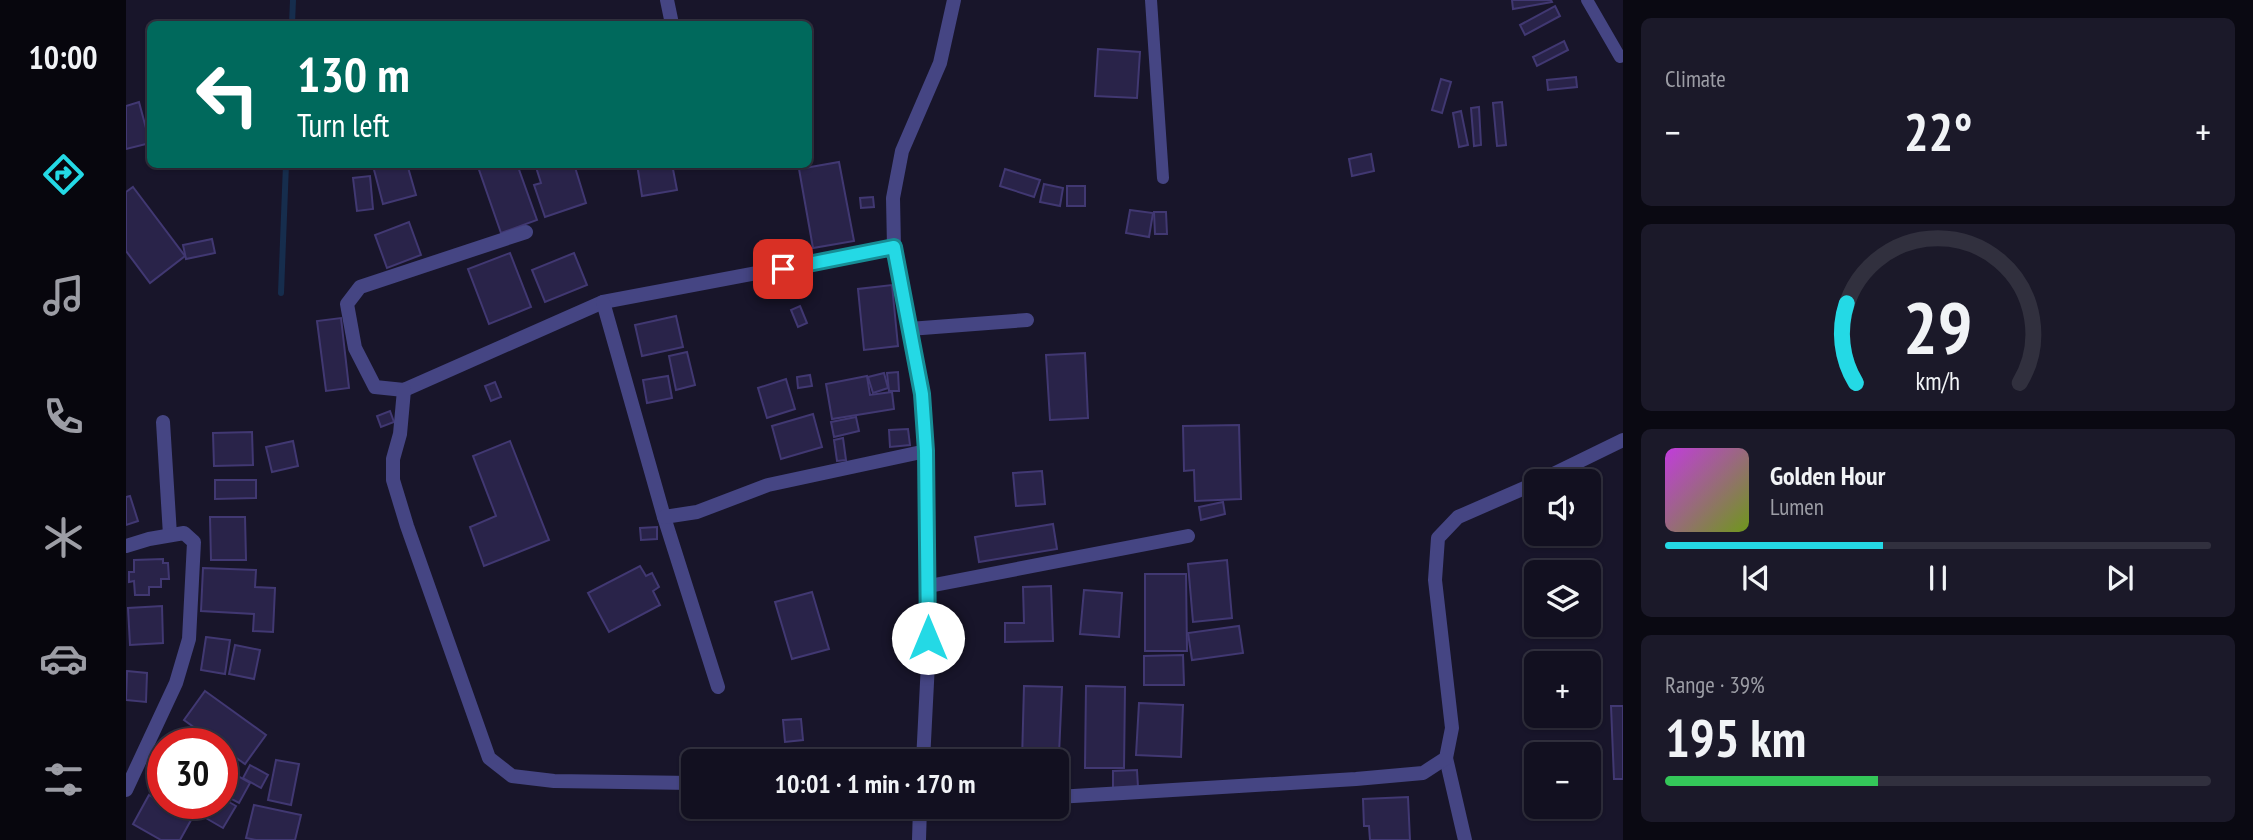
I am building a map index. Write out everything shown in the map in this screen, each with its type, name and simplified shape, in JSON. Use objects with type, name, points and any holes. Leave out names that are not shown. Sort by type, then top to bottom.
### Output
[{"type":"street","points":[[667,0],[671,21]]},
{"type":"street","points":[[924,749],[929,586],[926,451],[922,394],[894,247],[893,198],[902,151],[940,63],[954,0]]},
{"type":"street","points":[[526,232],[360,287],[348,304],[355,348],[375,387],[404,390],[603,302],[894,247]]},
{"type":"street","points":[[603,302],[664,517],[718,687]]},
{"type":"street","points":[[909,329],[1027,320]]},
{"type":"street","points":[[404,390],[400,434],[393,459],[394,480],[407,526],[489,758],[512,776],[554,781],[681,783]]},
{"type":"street","points":[[163,422],[170,535]]},
{"type":"street","points":[[1564,469],[1623,440]]},
{"type":"street","points":[[664,517],[697,512],[768,485],[926,451]]},
{"type":"street","points":[[1465,840],[1446,758],[1452,728],[1434,580],[1438,538],[1458,517],[1524,488]]},
{"type":"street","points":[[126,546],[184,533],[194,542],[189,639],[176,683],[126,790]]},
{"type":"street","points":[[929,586],[1188,536]]},
{"type":"street","points":[[1069,796],[1423,773],[1446,758]]},
{"type":"street","points":[[919,840],[920,819]]},
{"type":"lane","points":[[1151,0],[1163,178]]},
{"type":"lane","points":[[1587,0],[1620,57]]},
{"type":"building","points":[[1512,0],[1551,0],[1552,2],[1513,9]]},
{"type":"building","points":[[1555,6],[1560,16],[1525,35],[1520,25]]},
{"type":"building","points":[[1564,41],[1568,50],[1537,66],[1533,57]]},
{"type":"building","points":[[1098,49],[1140,52],[1137,98],[1095,96]]},
{"type":"building","points":[[1576,77],[1577,87],[1548,90],[1547,80]]},
{"type":"building","points":[[1441,79],[1451,82],[1442,113],[1432,110]]},
{"type":"building","points":[[139,102],[147,132],[147,144],[126,149],[126,106]]},
{"type":"building","points":[[1502,102],[1506,145],[1497,146],[1493,103]]},
{"type":"building","points":[[1479,107],[1481,145],[1474,146],[1471,108]]},
{"type":"building","points":[[1461,111],[1468,145],[1459,147],[1453,113]]},
{"type":"building","points":[[1371,154],[1374,171],[1352,176],[1349,159]]},
{"type":"building","points":[[839,162],[854,241],[813,248],[799,169]]},
{"type":"building","points":[[374,168],[408,168],[416,195],[383,204]]},
{"type":"building","points":[[478,168],[518,168],[537,220],[501,233]]},
{"type":"building","points":[[536,168],[575,168],[586,203],[545,217],[534,185],[541,183]]},
{"type":"building","points":[[638,168],[673,168],[677,190],[642,196]]},
{"type":"building","points":[[1005,169],[1040,180],[1034,197],[1000,186]]},
{"type":"building","points":[[370,176],[373,209],[357,211],[353,178]]},
{"type":"building","points":[[1044,184],[1063,188],[1060,206],[1040,202]]},
{"type":"building","points":[[1067,186],[1085,186],[1085,206],[1067,206]]},
{"type":"building","points":[[133,187],[185,256],[150,283],[126,251],[126,192]]},
{"type":"building","points":[[873,197],[874,207],[861,208],[860,198]]},
{"type":"building","points":[[1130,210],[1153,213],[1149,237],[1126,233]]},
{"type":"building","points":[[1154,212],[1166,212],[1167,234],[1155,234]]},
{"type":"building","points":[[409,222],[421,255],[387,268],[375,235]]},
{"type":"building","points":[[212,239],[215,253],[186,259],[183,245]]},
{"type":"building","points":[[510,253],[531,307],[489,324],[468,269]]},
{"type":"building","points":[[574,253],[587,285],[545,302],[532,270]]},
{"type":"building","points":[[892,285],[898,346],[864,350],[858,289]]},
{"type":"building","points":[[800,306],[807,323],[798,327],[791,310]]},
{"type":"building","points":[[676,316],[683,347],[642,356],[635,325]]},
{"type":"building","points":[[341,318],[349,388],[326,391],[317,321]]},
{"type":"building","points":[[687,352],[695,385],[676,390],[669,356]]},
{"type":"building","points":[[1085,353],[1088,418],[1050,420],[1046,355]]},
{"type":"building","points":[[898,372],[899,391],[889,391],[887,373]]},
{"type":"building","points":[[884,373],[888,388],[873,393],[868,377]]},
{"type":"building","points":[[810,375],[812,386],[798,388],[797,377]]},
{"type":"building","points":[[668,376],[672,398],[647,403],[643,380]]},
{"type":"building","points":[[867,376],[870,395],[892,392],[894,409],[832,419],[826,384]]},
{"type":"building","points":[[786,379],[795,409],[767,418],[758,388]]},
{"type":"building","points":[[495,382],[501,397],[491,401],[485,386]]},
{"type":"building","points":[[390,411],[394,422],[381,427],[377,416]]},
{"type":"building","points":[[813,414],[822,447],[781,459],[772,426]]},
{"type":"building","points":[[856,417],[859,431],[834,437],[831,422]]},
{"type":"building","points":[[1239,425],[1241,499],[1195,501],[1194,470],[1184,471],[1183,426]]},
{"type":"building","points":[[908,429],[910,445],[890,447],[889,430]]},
{"type":"building","points":[[252,432],[253,465],[214,466],[213,433]]},
{"type":"building","points":[[843,438],[846,460],[837,461],[834,440]]},
{"type":"building","points":[[293,441],[298,466],[272,472],[266,447]]},
{"type":"building","points":[[510,441],[549,540],[484,566],[470,527],[496,516],[473,456]]},
{"type":"building","points":[[1042,471],[1045,504],[1016,506],[1013,473]]},
{"type":"building","points":[[215,480],[256,480],[256,498],[215,499]]},
{"type":"building","points":[[130,496],[138,521],[126,525],[126,497]]},
{"type":"building","points":[[1223,502],[1225,514],[1201,520],[1199,507]]},
{"type":"building","points":[[210,517],[245,517],[246,560],[211,560]]},
{"type":"building","points":[[1053,524],[1057,549],[979,562],[975,537]]},
{"type":"building","points":[[657,527],[657,539],[641,540],[640,528]]},
{"type":"building","points":[[163,559],[163,563],[168,563],[169,579],[161,579],[161,587],[149,587],[149,595],[135,595],[134,581],[129,582],[129,572],[134,572],[134,560]]},
{"type":"building","points":[[1227,560],[1232,618],[1193,622],[1188,564]]},
{"type":"building","points":[[640,566],[646,576],[652,573],[659,587],[653,591],[660,605],[609,632],[588,593]]},
{"type":"building","points":[[203,568],[256,570],[255,587],[275,588],[273,632],[253,631],[254,614],[201,611]]},
{"type":"building","points":[[1145,574],[1186,574],[1187,651],[1145,651]]},
{"type":"building","points":[[1051,586],[1053,641],[1005,642],[1005,623],[1024,623],[1023,587]]},
{"type":"building","points":[[1084,590],[1122,593],[1119,637],[1080,634]]},
{"type":"building","points":[[812,592],[829,649],[792,659],[775,602]]},
{"type":"building","points":[[162,606],[163,643],[130,645],[128,608]]},
{"type":"building","points":[[1239,626],[1243,653],[1192,660],[1188,633]]},
{"type":"building","points":[[206,637],[230,640],[225,674],[201,670]]},
{"type":"building","points":[[235,645],[260,650],[254,679],[229,674]]},
{"type":"building","points":[[1183,655],[1184,685],[1144,685],[1144,656]]},
{"type":"building","points":[[127,671],[147,673],[146,702],[126,700]]},
{"type":"building","points":[[1024,686],[1062,687],[1059,749],[1022,749]]},
{"type":"building","points":[[1086,686],[1125,687],[1124,768],[1085,768]]},
{"type":"building","points":[[205,691],[266,735],[245,764],[238,759],[238,728],[195,728],[184,720]]},
{"type":"building","points":[[1139,703],[1183,705],[1181,757],[1136,755]]},
{"type":"building","points":[[1611,706],[1623,706],[1623,779],[1614,779]]},
{"type":"building","points":[[801,719],[803,740],[785,742],[783,720]]},
{"type":"building","points":[[276,760],[299,764],[291,805],[268,800]]},
{"type":"building","points":[[250,765],[268,775],[261,788],[243,778]]},
{"type":"building","points":[[1137,770],[1138,787],[1113,788],[1113,771]]},
{"type":"building","points":[[238,776],[250,783],[238,802]]},
{"type":"building","points":[[1408,797],[1410,840],[1370,840],[1369,826],[1364,826],[1363,799]]},
{"type":"building","points":[[147,799],[147,819],[191,820],[180,840],[161,840],[133,824]]},
{"type":"building","points":[[254,805],[301,815],[295,840],[246,838]]},
{"type":"building","points":[[208,819],[228,819],[223,828]]},
{"type":"waterway","points":[[292,21],[293,0]]},
{"type":"waterway","points":[[281,293],[286,168]]},
{"type":"route","points":[[783,269],[894,247],[922,394],[926,451],[928,638]]}]
